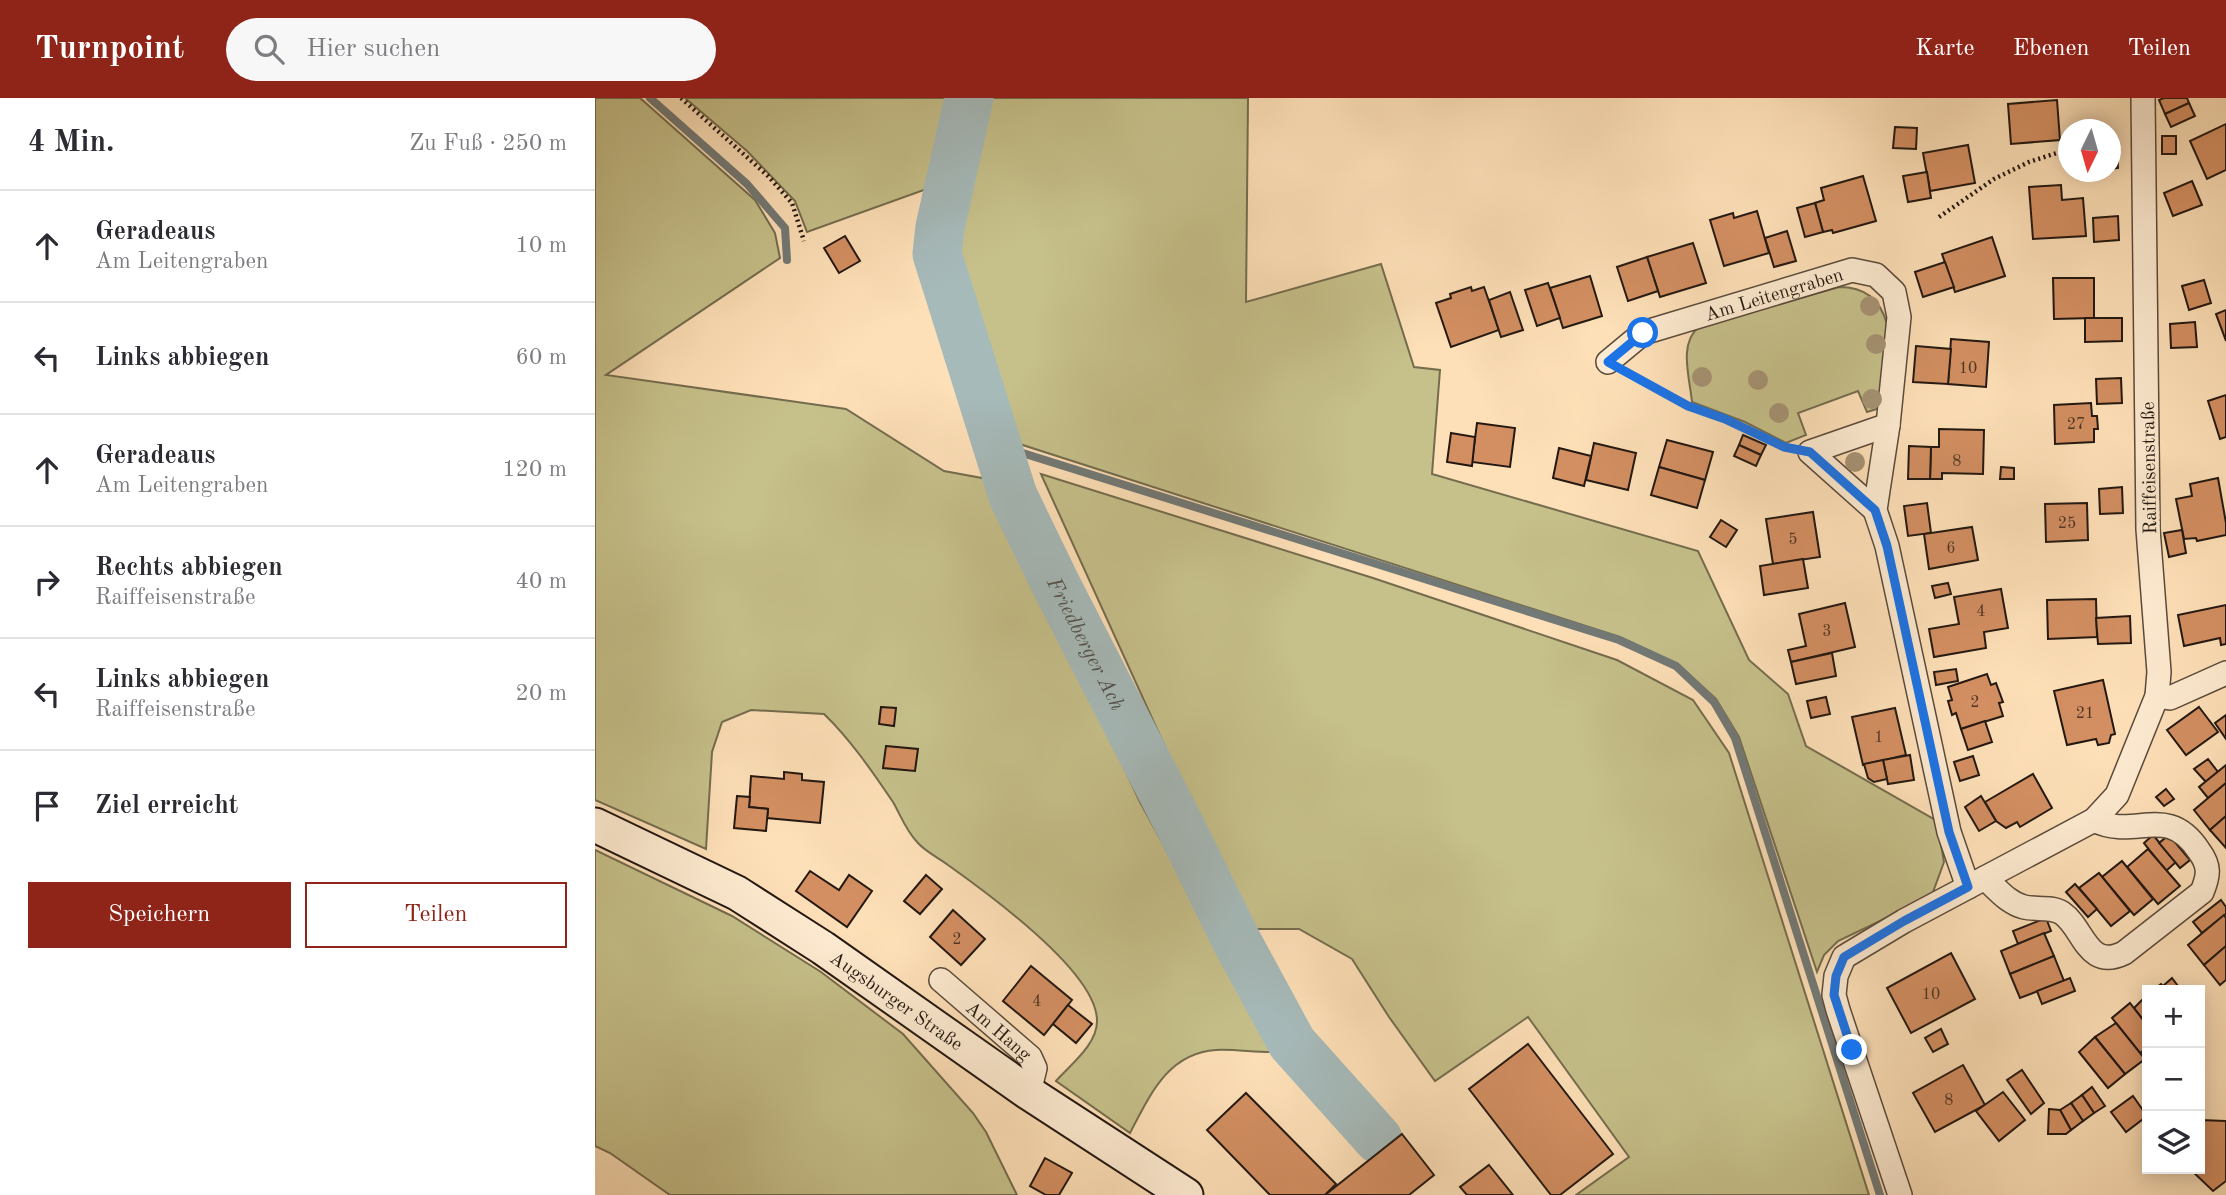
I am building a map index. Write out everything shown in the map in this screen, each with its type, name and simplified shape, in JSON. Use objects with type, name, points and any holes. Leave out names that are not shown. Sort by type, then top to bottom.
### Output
[{"type":"main road","name":"Augsburger Straße","points":[[595,825],[737,893],[823,948],[1029,1093],[1186,1195]]},
{"type":"street","name":"Raiffeisenstraße","points":[[1900,1195],[1837,1010],[1834,995],[1836,976],[1844,957],[1904,921],[2094,820],[2117,795],[2157,696],[2159,672],[2148,529],[2143,98]]},
{"type":"street","name":"Am Leitengraben","points":[[1608,362],[1643,333],[1852,270],[1876,275],[1894,292],[1899,317],[1888,425],[1875,510],[1887,546],[1949,832],[1976,882]]},
{"type":"street","points":[[1810,452],[1888,425]]},
{"type":"street","name":"Am Leitengraben","points":[[1810,452],[1875,510]]},
{"type":"street","points":[[2157,696],[2170,698],[2226,673]]},
{"type":"street","points":[[1976,882],[2022,907],[2055,910],[2065,915],[2098,955],[2115,957],[2124,953],[2202,892],[2208,878],[2208,863],[2192,840],[2178,828],[2158,824],[2107,827],[2094,820]]},
{"type":"street","name":"Am Hang","points":[[941,980],[1030,1057],[1035,1068],[1029,1093]]},
{"type":"path","points":[[681,98],[768,176],[792,203],[804,241]]},
{"type":"path","points":[[1939,217],[1994,179],[2029,162],[2058,153]]},
{"type":"path","points":[[1608,362],[1688,406],[1725,419],[1784,447],[1810,452]]},
{"type":"shaded area","points":[[595,98],[640,98],[755,200],[775,233],[780,258],[606,375],[846,409],[944,471],[998,481],[1049,606],[1140,802],[1277,1052],[1216,1050],[1185,1059],[1163,1078],[1153,1091],[1130,1133],[1056,1081],[1082,1054],[1096,1029],[1097,1020],[1092,1000],[1079,979],[1012,913],[918,843],[869,767],[824,714],[751,710],[722,722],[712,752],[706,849],[595,800]]},
{"type":"shaded area","points":[[685,98],[958,98],[935,186],[807,232],[795,201],[747,151]]},
{"type":"shaded area","points":[[986,98],[1248,98],[1246,302],[1381,264],[1414,367],[1440,370],[1432,474],[1698,551],[1749,660],[1788,694],[1806,746],[1937,821],[1944,862],[1933,892],[1901,911],[1838,941],[1824,955],[1817,972],[1739,737],[1716,699],[1678,664],[1620,637],[1007,440],[949,271],[952,233]]},
{"type":"shaded area","points":[[1839,287],[1864,292],[1876,301],[1884,315],[1887,324],[1880,408],[1867,412],[1858,391],[1798,413],[1806,435],[1786,443],[1745,422],[1692,402],[1687,352],[1689,342],[1699,327]]},
{"type":"shaded area","points":[[1041,474],[1373,578],[1617,660],[1693,700],[1729,753],[1869,1195],[1576,1195],[1629,1157],[1528,1017],[1435,1081],[1352,959],[1299,929],[1248,929]]},
{"type":"shaded area","points":[[595,850],[732,916],[821,972],[903,1034],[973,1113],[986,1132],[1017,1195],[670,1195],[610,1153],[595,1146]]},
{"type":"building","points":[[2187,98],[2189,103],[2165,114],[2159,100]]},
{"type":"building","points":[[2057,100],[2058,140],[2011,144],[2008,104]]},
{"type":"building","points":[[2189,103],[2195,116],[2171,127],[2165,114]]},
{"type":"building","points":[[2226,124],[2226,170],[2207,179],[2190,141]]},
{"type":"building","points":[[1895,127],[1917,128],[1916,149],[1893,148]]},
{"type":"building","points":[[2162,136],[2176,136],[2176,154],[2162,154]]},
{"type":"building","points":[[1968,145],[1975,183],[1930,191],[1923,153]]},
{"type":"building","points":[[1927,172],[1931,198],[1908,202],[1903,176]]},
{"type":"building","points":[[1863,176],[1876,221],[1833,233],[1832,230],[1823,232],[1815,203],[1824,200],[1821,188]]},
{"type":"building","points":[[2192,181],[2202,205],[2173,216],[2164,193]]},
{"type":"building","points":[[2061,185],[2062,200],[2083,198],[2086,236],[2033,239],[2029,187]]},
{"type":"building","points":[[1815,203],[1823,232],[1805,237],[1797,208]]},
{"type":"building","points":[[1757,211],[1769,253],[1724,266],[1710,220],[1733,213],[1734,218]]},
{"type":"building","points":[[2118,216],[2119,240],[2094,242],[2093,218]]},
{"type":"building","points":[[1787,231],[1796,261],[1774,267],[1765,238]]},
{"type":"building","points":[[845,236],[860,261],[839,273],[824,248]]},
{"type":"building","points":[[1992,237],[2005,276],[1955,292],[1942,254]]},
{"type":"building","points":[[1693,243],[1706,283],[1660,297],[1647,257]]},
{"type":"building","points":[[1647,257],[1658,291],[1628,301],[1617,267]]},
{"type":"building","points":[[1945,262],[1954,287],[1923,297],[1915,272]]},
{"type":"building","points":[[1590,276],[1602,316],[1563,328],[1550,288]]},
{"type":"building","points":[[2053,278],[2094,278],[2094,318],[2054,319]]},
{"type":"building","points":[[2204,280],[2211,303],[2189,310],[2182,286]]},
{"type":"building","points":[[1548,283],[1560,318],[1537,326],[1525,290]]},
{"type":"building","points":[[1471,287],[1472,291],[1484,287],[1499,330],[1451,347],[1436,303],[1451,298],[1450,294]]},
{"type":"building","points":[[1510,292],[1523,330],[1501,337],[1489,300]]},
{"type":"building","points":[[2226,310],[2226,341],[2216,314]]},
{"type":"building","points":[[2085,318],[2122,318],[2122,341],[2085,342]]},
{"type":"building","points":[[2195,322],[2197,347],[2171,348],[2170,324]]},
{"type":"building","points":[[1951,339],[1989,342],[1986,387],[1948,384]]},
{"type":"building","points":[[1916,346],[1951,349],[1948,384],[1913,382]]},
{"type":"building","points":[[2121,378],[2122,403],[2097,404],[2096,379]]},
{"type":"building","points":[[2226,395],[2226,437],[2220,439],[2208,401]]},
{"type":"building","points":[[2091,403],[2092,416],[2097,416],[2098,429],[2094,429],[2094,442],[2055,444],[2054,405]]},
{"type":"building","points":[[1477,423],[1515,428],[1510,467],[1472,462]]},
{"type":"building","points":[[1939,429],[1984,430],[1983,474],[1942,473],[1942,479],[1930,479],[1931,447],[1939,447]]},
{"type":"building","points":[[1451,433],[1475,437],[1472,466],[1447,462]]},
{"type":"building","points":[[1743,435],[1766,445],[1761,455],[1739,445]]},
{"type":"building","points":[[1667,440],[1713,452],[1705,480],[1659,467]]},
{"type":"building","points":[[1594,443],[1636,453],[1628,490],[1586,480]]},
{"type":"building","points":[[1739,445],[1761,455],[1756,466],[1734,456]]},
{"type":"building","points":[[1909,446],[1931,447],[1930,479],[1908,479]]},
{"type":"building","points":[[1559,448],[1591,456],[1584,486],[1553,478]]},
{"type":"building","points":[[1659,467],[1705,480],[1697,508],[1651,495]]},
{"type":"building","points":[[2001,467],[2014,468],[2014,479],[2000,479]]},
{"type":"building","points":[[2218,478],[2226,535],[2197,541],[2196,538],[2184,539],[2176,499],[2192,496],[2190,484]]},
{"type":"building","points":[[2122,487],[2123,513],[2100,514],[2099,489]]},
{"type":"building","points":[[1927,503],[1931,533],[1908,536],[1904,506]]},
{"type":"building","points":[[2087,503],[2088,540],[2046,542],[2045,504]]},
{"type":"building","points":[[1813,512],[1820,557],[1773,564],[1766,519]]},
{"type":"building","points":[[1721,520],[1737,530],[1726,547],[1710,537]]},
{"type":"building","points":[[1972,527],[1978,560],[1929,569],[1924,534]]},
{"type":"building","points":[[2182,530],[2186,553],[2169,557],[2164,533]]},
{"type":"building","points":[[1803,559],[1808,588],[1764,595],[1760,566]]},
{"type":"building","points":[[1948,583],[1951,594],[1935,598],[1932,586]]},
{"type":"building","points":[[2001,589],[2008,628],[1984,632],[1986,648],[1934,657],[1929,629],[1959,624],[1954,597]]},
{"type":"building","points":[[2096,599],[2097,637],[2048,639],[2047,600]]},
{"type":"building","points":[[1845,603],[1855,647],[1791,662],[1788,650],[1806,646],[1799,614]]},
{"type":"building","points":[[2226,605],[2226,644],[2221,645],[2220,638],[2184,646],[2178,615]]},
{"type":"building","points":[[2130,616],[2131,643],[2098,644],[2096,618]]},
{"type":"building","points":[[1832,653],[1836,676],[1796,684],[1791,662]]},
{"type":"building","points":[[1956,669],[1958,681],[1936,685],[1934,672]]},
{"type":"building","points":[[1987,674],[1991,685],[1996,683],[2003,702],[1999,703],[2003,716],[1961,729],[1956,713],[1952,715],[1948,701],[1952,700],[1948,687]]},
{"type":"building","points":[[2103,680],[2115,734],[2111,735],[2109,743],[2098,745],[2096,739],[2067,745],[2054,691]]},
{"type":"building","points":[[1826,697],[1830,714],[1811,718],[1807,701]]},
{"type":"building","points":[[881,707],[896,708],[894,726],[879,724]]},
{"type":"building","points":[[2199,707],[2218,732],[2186,755],[2167,730]]},
{"type":"building","points":[[1895,708],[1906,755],[1863,765],[1852,717]]},
{"type":"building","points":[[2226,715],[2226,739],[2215,723]]},
{"type":"building","points":[[1985,721],[1992,742],[1968,750],[1961,729]]},
{"type":"building","points":[[886,746],[918,749],[915,771],[883,768]]},
{"type":"building","points":[[1910,755],[1914,780],[1888,784],[1883,760]]},
{"type":"building","points":[[1973,756],[1979,775],[1960,781],[1954,762]]},
{"type":"building","points":[[2208,759],[2218,772],[2206,782],[2194,769]]},
{"type":"building","points":[[1883,760],[1887,779],[1874,782],[1868,778],[1864,764]]},
{"type":"building","points":[[2226,765],[2226,783],[2208,798],[2199,787]]},
{"type":"building","points":[[784,772],[802,774],[802,780],[824,782],[820,823],[767,818],[768,809],[749,807],[751,776],[784,779]]},
{"type":"building","points":[[2033,774],[2052,808],[2020,827],[2017,822],[2006,828],[1996,821],[1985,802]]},
{"type":"building","points":[[2226,783],[2226,816],[2210,830],[2194,810]]},
{"type":"building","points":[[2166,789],[2174,799],[2164,806],[2156,797]]},
{"type":"building","points":[[737,796],[750,797],[749,807],[768,809],[766,831],[734,828]]},
{"type":"building","points":[[1981,796],[1996,821],[1979,831],[1965,807]]},
{"type":"building","points":[[2226,816],[2226,848],[2210,830]]},
{"type":"building","points":[[2153,835],[2176,862],[2166,871],[2144,843]]},
{"type":"building","points":[[2169,835],[2190,860],[2180,868],[2159,843]]},
{"type":"building","points":[[2148,849],[2180,886],[2158,904],[2127,867]]},
{"type":"building","points":[[2122,861],[2153,899],[2134,915],[2102,877]]},
{"type":"building","points":[[810,871],[839,890],[849,875],[872,891],[847,927],[796,891]]},
{"type":"building","points":[[2099,873],[2130,911],[2111,926],[2079,888]]},
{"type":"building","points":[[926,875],[942,889],[920,914],[904,901]]},
{"type":"building","points":[[2075,884],[2097,909],[2088,917],[2066,892]]},
{"type":"building","points":[[2221,900],[2226,907],[2226,914],[2202,933],[2193,922]]},
{"type":"building","points":[[953,910],[985,939],[961,965],[930,937]]},
{"type":"building","points":[[2224,915],[2226,946],[2204,965],[2188,945]]},
{"type":"building","points":[[2046,918],[2051,931],[2018,944],[2013,931]]},
{"type":"building","points":[[2044,933],[2054,956],[2010,974],[2001,951]]},
{"type":"building","points":[[2226,946],[2226,980],[2220,985],[2204,965]]},
{"type":"building","points":[[1951,953],[1975,999],[1911,1033],[1887,988]]},
{"type":"building","points":[[2054,956],[2064,981],[2020,998],[2010,974]]},
{"type":"building","points":[[1031,966],[1072,1000],[1044,1035],[1003,1001]]},
{"type":"building","points":[[2070,978],[2075,991],[2042,1004],[2037,991]]},
{"type":"building","points":[[2172,978],[2177,985],[2164,985]]},
{"type":"building","points":[[2142,1000],[2142,1018],[2134,1008]]},
{"type":"building","points":[[2130,1003],[2142,1019],[2142,1052],[2140,1053],[2112,1018]]},
{"type":"building","points":[[1068,1005],[1092,1024],[1076,1043],[1053,1024]]},
{"type":"building","points":[[2116,1023],[2142,1055],[2142,1061],[2125,1074],[2095,1037]]},
{"type":"building","points":[[1941,1029],[1948,1044],[1933,1052],[1925,1038]]},
{"type":"building","points":[[2095,1037],[2125,1074],[2108,1088],[2079,1052]]},
{"type":"building","points":[[1528,1044],[1613,1154],[1560,1195],[1551,1195],[1469,1089]]},
{"type":"building","points":[[1963,1065],[1985,1105],[1935,1132],[1913,1093]]},
{"type":"building","points":[[2022,1070],[2044,1103],[2031,1114],[2007,1080]]},
{"type":"building","points":[[2092,1087],[2105,1106],[2094,1113],[2082,1095]]},
{"type":"building","points":[[2003,1092],[2025,1120],[1999,1141],[1976,1111]]},
{"type":"building","points":[[1246,1093],[1336,1184],[1325,1195],[1270,1195],[1207,1130]]},
{"type":"building","points":[[2082,1095],[2094,1113],[2083,1121],[2071,1103]]},
{"type":"building","points":[[2133,1096],[2142,1109],[2142,1120],[2126,1132],[2111,1112]]},
{"type":"building","points":[[2071,1103],[2083,1121],[2071,1130],[2060,1110]]},
{"type":"building","points":[[2049,1109],[2060,1110],[2071,1130],[2066,1134],[2048,1134]]},
{"type":"building","points":[[2205,1120],[2226,1121],[2226,1181],[2213,1191],[2195,1174],[2205,1174]]},
{"type":"building","points":[[1402,1134],[1434,1175],[1409,1195],[1325,1195]]},
{"type":"building","points":[[1045,1158],[1072,1173],[1059,1195],[1046,1195],[1030,1186]]},
{"type":"building","points":[[1489,1165],[1513,1195],[1467,1195],[1460,1187]]},
{"type":"waterway","points":[[650,98],[747,184],[785,228],[787,260]]},
{"type":"waterway","name":"Friedberger Ach","points":[[969,98],[940,227],[937,254],[1013,496],[1235,938],[1292,1043],[1378,1139]]},
{"type":"waterway","points":[[997,445],[1619,640],[1676,666],[1714,702],[1735,738],[1880,1195]]},
{"type":"route","points":[[1643,333],[1608,362],[1688,406],[1725,419],[1784,447],[1810,452],[1875,510],[1887,546],[1949,832],[1968,887],[1844,957],[1836,976],[1834,995],[1852,1050]]}]
